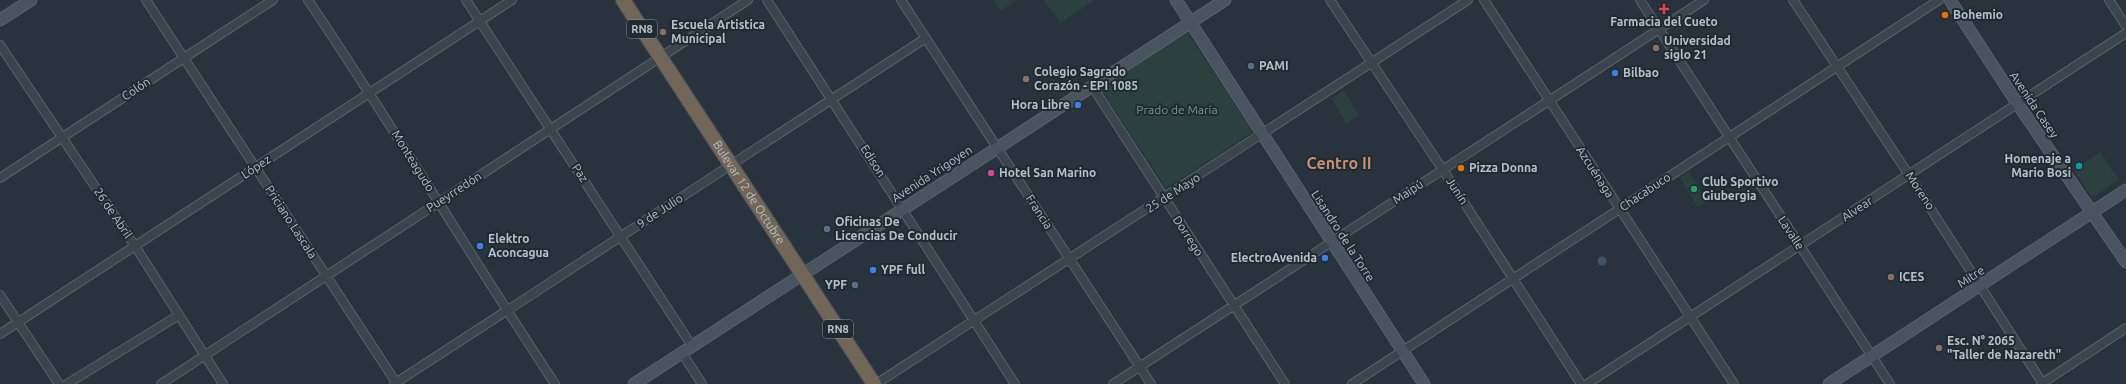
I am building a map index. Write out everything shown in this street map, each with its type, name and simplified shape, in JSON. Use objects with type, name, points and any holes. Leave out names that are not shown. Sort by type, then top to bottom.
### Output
[{"type":"highway","name":"Bulevar 12 de Octubre","points":[[624,0],[875,384]]},
{"type":"main road","points":[[0,20],[31,0]]},
{"type":"main road","name":"Lisandro de la Torre","points":[[1176,0],[1424,384]]},
{"type":"main road","name":"Avenida Yrigoyen","points":[[634,384],[1225,0]]},
{"type":"main road","name":"Avenida Casey","points":[[1950,0],[2017,104],[2126,262]]},
{"type":"main road","name":"Mitre","points":[[1829,384],[2126,190]]},
{"type":"street","name":"Priciano Lascala","points":[[146,0],[327,276],[395,384]]},
{"type":"street","name":"Colón","points":[[0,178],[273,0]]},
{"type":"street","name":"Monteagudo","points":[[308,0],[370,93],[438,203],[555,384]]},
{"type":"street","name":"Paz","points":[[466,0],[692,346]]},
{"type":"street","name":"López","points":[[0,334],[512,0]]},
{"type":"street","name":"Pueyrredón","points":[[161,384],[748,0]]},
{"type":"street","name":"Edison","points":[[767,0],[832,98],[1015,384]]},
{"type":"street","name":"Francia","points":[[901,0],[1151,384]]},
{"type":"street","name":"Junín","points":[[1330,0],[1443,170],[1581,384]]},
{"type":"street","name":"25 de Mayo","points":[[875,384],[1164,199],[1371,62],[1468,0]]},
{"type":"street","name":"Azcuénaga","points":[[1484,0],[1619,210],[1734,384]]},
{"type":"street","name":"Lavalle","points":[[1640,0],[1890,384]]},
{"type":"street","name":"Maipú","points":[[1113,384],[1704,0]]},
{"type":"street","name":"Moreno","points":[[1793,0],[1836,68],[1909,175],[1981,285],[2042,384]]},
{"type":"street","name":"Chacabuco","points":[[1352,384],[1939,0]]},
{"type":"street","points":[[2109,0],[2126,26]]},
{"type":"street","name":"Alvear","points":[[1587,384],[2126,33]]},
{"type":"street","name":"9 de Julio","points":[[395,384],[926,38]]},
{"type":"street","name":"26 de Abril","points":[[0,45],[136,246],[223,384]]},
{"type":"street","name":"Dorrego","points":[[1092,86],[1285,384]]},
{"type":"street","points":[[0,295],[59,384]]},
{"type":"street","points":[[67,384],[179,314]]},
{"type":"street","points":[[2042,384],[2126,328]]},
{"type":"street","points":[[682,353],[702,384]]},
{"type":"green space","points":[[993,0],[1017,0],[1000,11]]},
{"type":"green space","points":[[1044,0],[1094,0],[1060,23]]},
{"type":"green space","name":"Prado de María","points":[[1187,32],[1253,132],[1166,188],[1101,89]]},
{"type":"green space","points":[[1344,91],[1359,115],[1346,123],[1331,99]]},
{"type":"green space","points":[[2100,152],[2119,180],[2095,196],[2090,195],[2074,170]]},
{"type":"green space","name":"Club Sportivo Giubergia","points":[[1689,172],[1708,201],[1698,207],[1680,178]]},
{"type":"water","points":[[1602,256],[1607,261],[1602,266],[1597,261]]},
{"type":"place","name":"Farmacia del Cueto","points":[[1664,9]]},
{"type":"place","name":"Bohemio","points":[[1945,15]]},
{"type":"place","name":"Escuela Artistica Municipal","points":[[663,32]]},
{"type":"place","name":"Universidad siglo 21","points":[[1656,48]]},
{"type":"place","name":"PAMI","points":[[1251,66]]},
{"type":"place","name":"Bilbao","points":[[1615,73]]},
{"type":"place","name":"Colegio Sagrado Corazón - EPI 1085","points":[[1026,79]]},
{"type":"place","name":"Hora Libre","points":[[1078,105]]},
{"type":"place","name":"Homenaje a Mario Bosi","points":[[2079,166]]},
{"type":"place","name":"Pizza Donna","points":[[1461,168]]},
{"type":"place","name":"Hotel San Marino","points":[[991,173]]},
{"type":"place","name":"Club Sportivo Giubergia","points":[[1694,189]]},
{"type":"place","name":"Oficinas De Licencias De Conducir","points":[[827,229]]},
{"type":"place","name":"Elektro Aconcagua","points":[[480,246]]},
{"type":"place","name":"ElectroAvenida","points":[[1325,258]]},
{"type":"place","name":"YPF full","points":[[873,270]]},
{"type":"place","name":"ICES","points":[[1891,277]]},
{"type":"place","name":"YPF","points":[[855,285]]},
{"type":"place","name":"Esc. N° 2065 \"Taller de Nazareth\"","points":[[1939,348]]},
{"type":"district","name":"Centro II","points":[[1339,163]]}]
